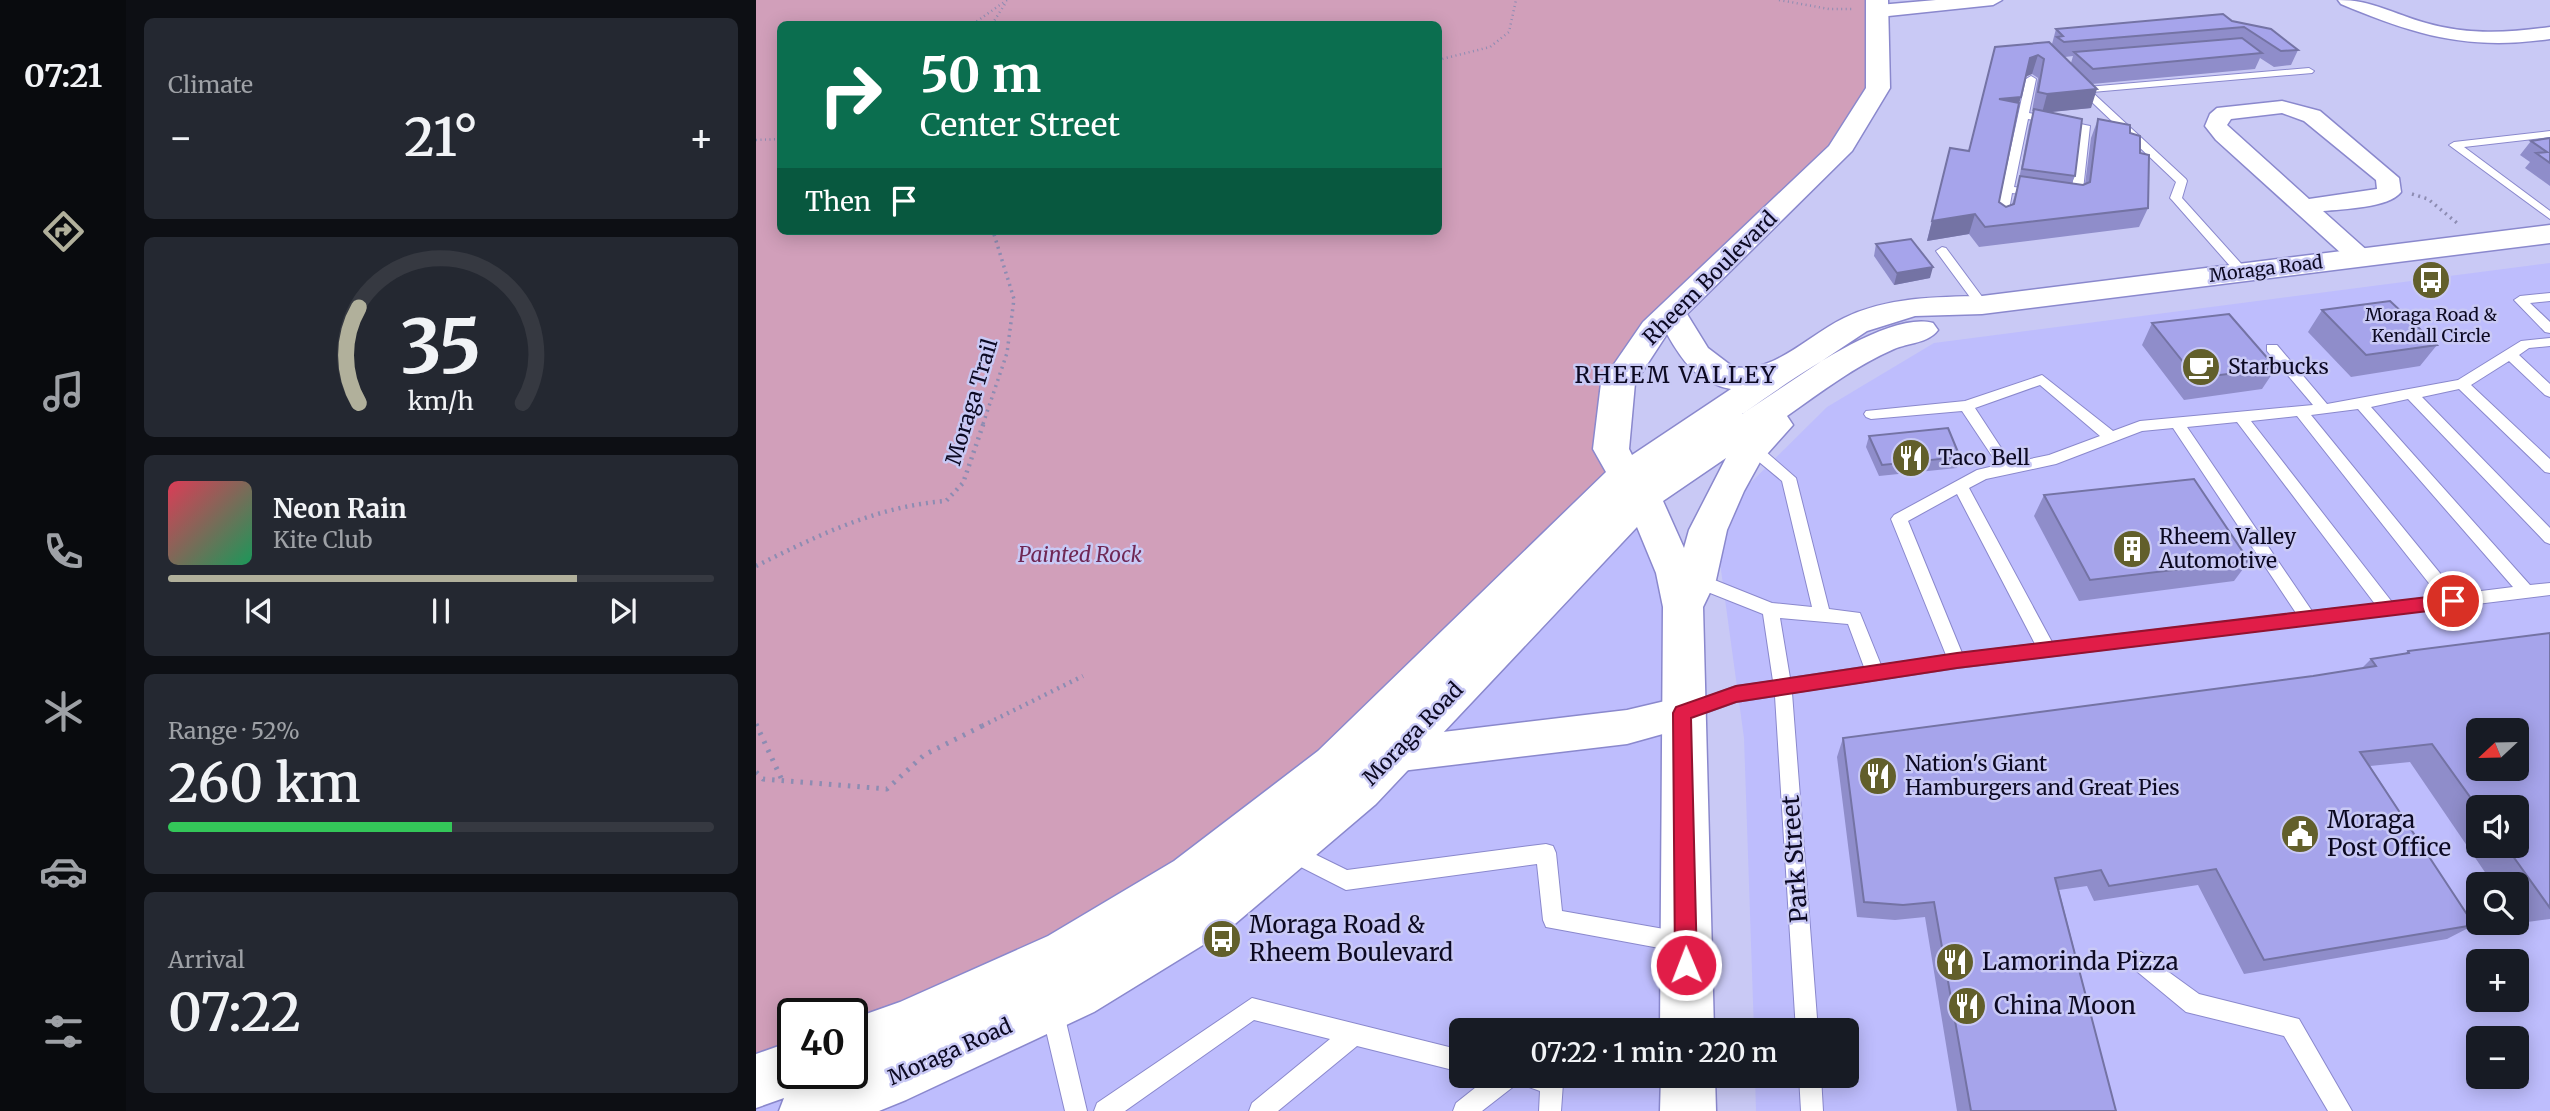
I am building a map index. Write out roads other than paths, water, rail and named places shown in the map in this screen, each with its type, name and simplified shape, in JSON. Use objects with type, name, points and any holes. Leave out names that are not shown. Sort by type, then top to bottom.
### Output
[{"type":"main road","name":"Rheem Boulevard","points":[[1687,1018],[1682,713],[1690,593],[1676,573],[1634,487],[1611,449],[1618,383],[1654,329],[1839,151],[1878,88],[1871,7]]},
{"type":"main road","name":"Moraga Road","points":[[868,1040],[907,1026],[1066,954],[1191,878],[1335,765],[1634,487],[1788,383],[1856,324],[1913,307],[1982,305],[2550,234]]},
{"type":"main road","points":[[1671,313],[1691,351],[1710,369],[1737,379],[1788,383],[1772,430],[1746,454],[1726,491],[1709,530],[1690,593]]},
{"type":"main road","name":"Moraga Road","points":[[807,1111],[906,1073],[1076,994],[1211,911],[1360,789],[1634,487]]},
{"type":"main road","points":[[756,1082],[777,1074]]},
{"type":"main road","points":[[1688,1088],[1688,1111]]},
{"type":"street","points":[[1871,7],[1993,0]]},
{"type":"street","points":[[2347,0],[2429,32],[2467,38],[2524,37],[2550,33]]},
{"type":"street","points":[[2303,207],[2378,197],[2389,192],[2387,178],[2312,116],[2282,107],[2225,113],[2217,119],[2216,126],[2224,135],[2303,207],[2361,258]]},
{"type":"street","points":[[1393,755],[1627,727],[1682,713]]},
{"type":"lane","points":[[2255,61],[2273,74]]},
{"type":"lane","points":[[2084,90],[2309,71]]},
{"type":"lane","points":[[2001,221],[2031,79]]},
{"type":"lane","points":[[2074,81],[2084,90],[2101,124],[2182,181],[2176,198],[2242,272]]},
{"type":"lane","points":[[2023,115],[2101,124]]},
{"type":"lane","points":[[2062,197],[2076,199],[2101,124]]},
{"type":"lane","points":[[2550,134],[2454,145],[2550,216]]},
{"type":"lane","points":[[2008,189],[2049,195]]},
{"type":"lane","points":[[1942,251],[1982,305]]},
{"type":"lane","points":[[2550,297],[2520,300],[2550,329]]},
{"type":"lane","points":[[1957,661],[1899,519],[1982,474],[2051,460],[2140,426],[2324,409],[2462,384],[2526,344],[2550,342]]},
{"type":"lane","points":[[2272,348],[2324,409]]},
{"type":"lane","points":[[2510,354],[2550,393]]},
{"type":"lane","points":[[1871,414],[1966,406],[2042,379],[2111,437]]},
{"type":"lane","points":[[2462,384],[2550,468]]},
{"type":"lane","points":[[2411,394],[2550,538]]},
{"type":"lane","points":[[2361,404],[2527,592]]},
{"type":"lane","points":[[1966,406],[2008,469]]},
{"type":"lane","points":[[2300,411],[2453,601]]},
{"type":"lane","points":[[2241,416],[2388,609]]},
{"type":"lane","points":[[2177,423],[2308,618]]},
{"type":"lane","points":[[1752,448],[1789,478],[1822,615]]},
{"type":"lane","points":[[1960,486],[2047,650]]},
{"type":"lane","points":[[1682,713],[1736,694],[1957,661],[2550,589]]},
{"type":"lane","points":[[1690,593],[1770,610],[1854,618],[1875,673]]},
{"type":"lane","name":"Park Street","points":[[1770,610],[1783,687],[1806,1018]]},
{"type":"lane","points":[[1286,849],[1346,880],[1546,853],[1553,920],[1686,943]]},
{"type":"lane","points":[[1049,961],[1051,1006],[1076,1111]]},
{"type":"lane","points":[[2141,962],[2194,1004],[2291,1027],[2341,1111]]},
{"type":"lane","points":[[1105,1111],[1252,1009],[1449,1057]]},
{"type":"lane","points":[[1260,1111],[1354,1034]]},
{"type":"lane","points":[[1464,1111],[1494,1088]]},
{"type":"lane","points":[[1550,1111],[1552,1088]]},
{"type":"lane","points":[[1811,1088],[1812,1111]]},
{"type":"place","name":"Moraga Road & Kendall Circle","points":[[2431,280]]},
{"type":"place","name":"Starbucks","points":[[2201,367]]},
{"type":"place","name":"Taco Bell","points":[[1911,458]]},
{"type":"place","name":"Rheem Valley Automotive","points":[[2132,549]]},
{"type":"place","name":"Nation's Giant Hamburgers and Great Pies","points":[[1878,776]]},
{"type":"place","name":"Moraga Post Office","points":[[2300,834]]},
{"type":"place","name":"Moraga Road & Rheem Boulevard","points":[[1222,939]]},
{"type":"place","name":"Lamorinda Pizza","points":[[1955,962]]},
{"type":"place","name":"China Moon","points":[[1967,1006]]},
{"type":"district","name":"RHEEM VALLEY","points":[[1676,375]]},
{"type":"park label","name":"Painted Rock","points":[[1080,555]]}]
